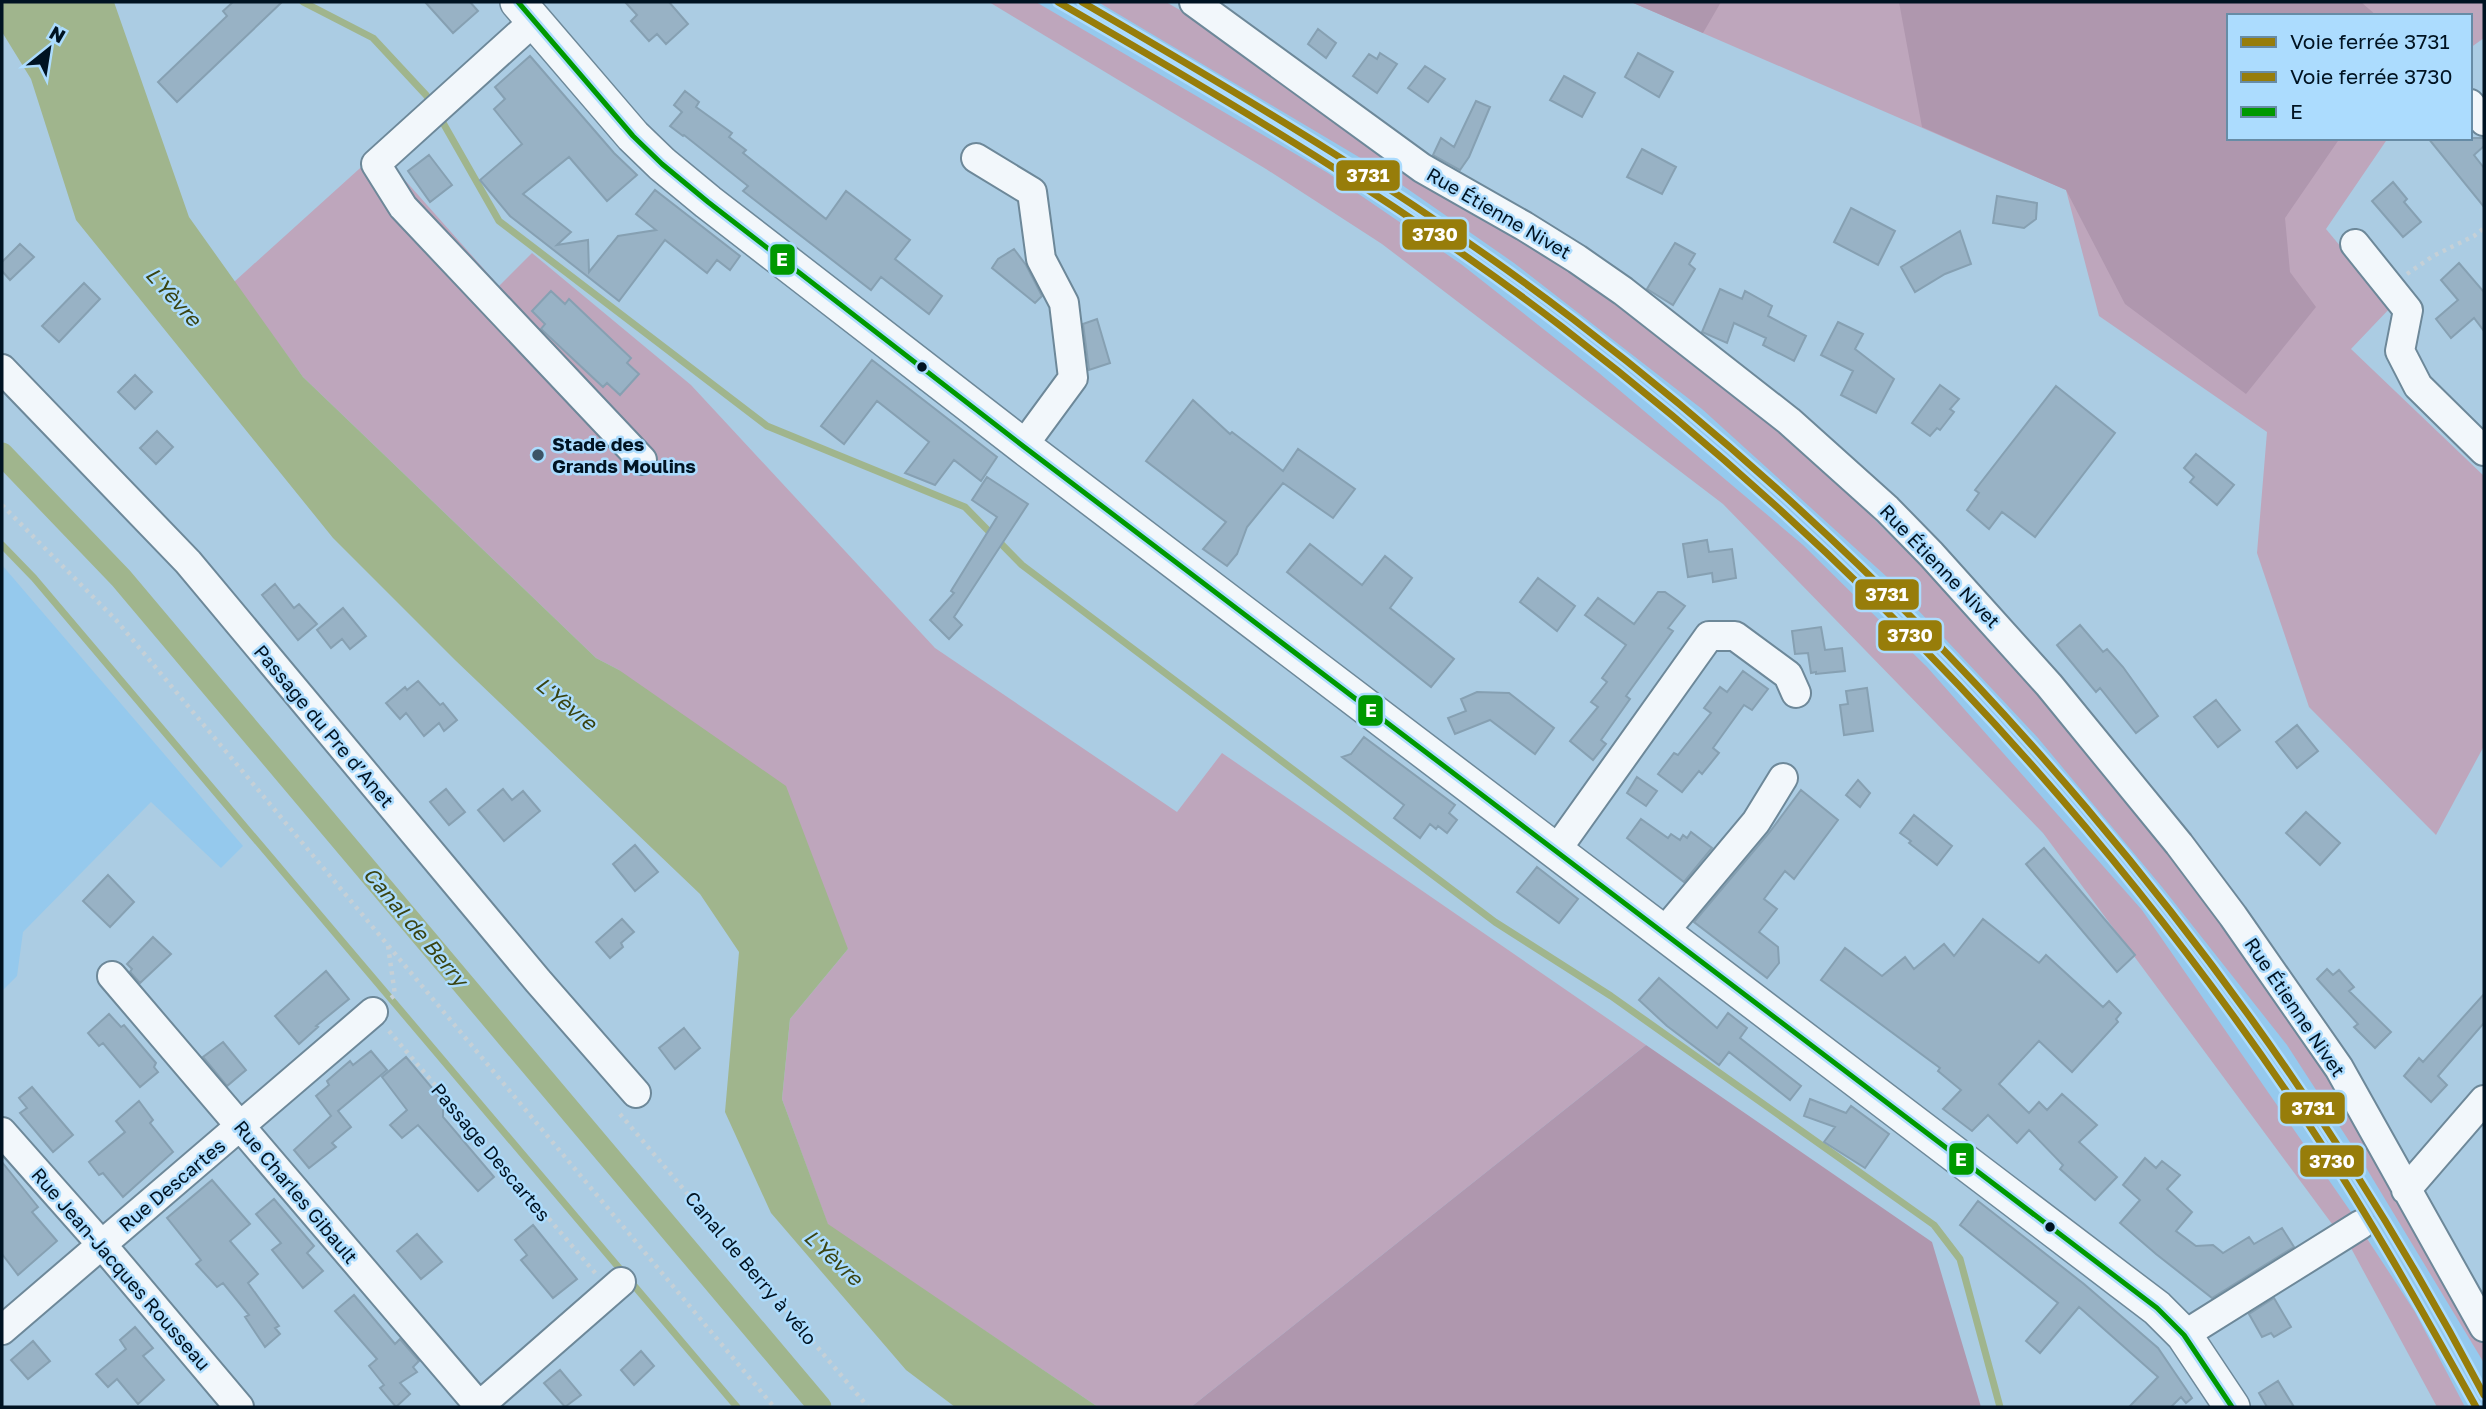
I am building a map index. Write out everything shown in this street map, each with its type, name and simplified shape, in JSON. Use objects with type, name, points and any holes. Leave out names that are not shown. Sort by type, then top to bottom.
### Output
[{"type":"main road","points":[[526,11],[633,136],[685,184],[1023,446],[2157,1308],[2184,1335],[2232,1407]]},
{"type":"street","name":"Rue Étienne Nivet","points":[[1194,2],[1422,168],[1524,226],[1623,291],[1789,421],[1887,509],[2009,639],[2179,844],[2248,937],[2339,1068],[2484,1327]]},
{"type":"street","points":[[526,11],[434,110],[376,164],[403,207],[642,460]]},
{"type":"street","points":[[2472,106],[2484,121]]},
{"type":"street","points":[[976,158],[1032,192],[1041,259],[1064,303],[1073,378],[1023,446]]},
{"type":"street","points":[[2355,244],[2408,310],[2400,351],[2418,386],[2484,451]]},
{"type":"street","name":"Passage du Pre d’Anet","points":[[2,369],[188,562],[529,971],[636,1093]]},
{"type":"street","points":[[1555,852],[1709,636],[1735,636],[1788,675],[1796,694]]},
{"type":"street","points":[[1663,933],[1756,822],[1783,778]]},
{"type":"street","name":"Rue Charles Gibault","points":[[112,976],[479,1407]]},
{"type":"street","name":"Rue Descartes","points":[[2,1330],[373,1012]]},
{"type":"street","points":[[2406,1190],[2484,1100]]},
{"type":"street","name":"Rue Jean-Jacques Rousseau","points":[[2,1132],[239,1407]]},
{"type":"street","points":[[2184,1335],[2360,1226]]},
{"type":"street","points":[[479,1407],[616,1287]]},
{"type":"path","points":[[2390,287],[2433,256],[2484,228]]},
{"type":"path","points":[[2,505],[116,620],[774,1407]]},
{"type":"path","points":[[388,946],[395,995]]},
{"type":"path","name":"Passage Descartes","points":[[373,1012],[616,1287]]},
{"type":"path","name":"Canal de Berry à vélo","points":[[633,1129],[868,1407]]},
{"type":"shaded area","points":[[989,2],[1036,2],[1328,173],[1461,264],[1599,373],[1803,545],[1927,667],[2142,910],[2353,1215],[2335,1228],[2043,833],[1723,504],[1382,244],[1266,169]]},
{"type":"shaded area","points":[[1003,2],[1117,2],[1235,70],[1675,371],[2025,708],[2297,1049],[2383,1186],[2484,1363],[2484,1407],[2459,1407],[2441,1369],[2360,1225],[2281,1117],[2149,948],[1732,496],[1378,225]]},
{"type":"shaded area","points":[[1098,2],[1166,2],[1244,47],[1662,334],[1836,481],[1932,577],[2090,753],[2184,868],[2251,960],[2341,1096],[2484,1343],[2484,1363],[2362,1161],[2287,1045],[2162,887],[2038,738],[1887,577],[1702,409],[1514,263],[1379,169]]},
{"type":"shaded area","points":[[1631,2],[2484,2],[2484,38],[2472,47],[2472,14],[2227,14],[2227,140],[2387,140],[2326,229],[2391,307],[2351,349],[2484,476],[2484,746],[2436,835],[2309,707],[2257,553],[2267,432],[2099,316],[2066,190]]},
{"type":"shaded area","points":[[1631,2],[1721,2],[1703,33]]},
{"type":"shaded area","points":[[1899,2],[2361,2],[2375,14],[2227,14],[2227,140],[2339,140],[2285,218],[2290,272],[2316,307],[2246,394],[2125,304],[2066,190],[1922,127]]},
{"type":"shaded area","points":[[379,151],[499,286],[532,253],[691,385],[935,648],[1177,812],[1222,753],[1646,1045],[1191,1407],[1098,1407],[828,1225],[782,1099],[790,1019],[848,949],[619,670],[596,658],[303,377],[234,282]]},
{"type":"shaded area","points":[[2,565],[243,846],[221,868],[151,802],[23,932],[17,976],[2,991]]},
{"type":"shaded area","points":[[1646,1045],[1932,1242],[1981,1407],[1191,1407]]},
{"type":"shaded area","points":[[2366,1237],[2415,1312],[2465,1407],[2437,1407],[2351,1248]]},
{"type":"water","name":"L'Yèvre","points":[[2,2],[114,2],[189,217],[303,377],[596,658],[619,670],[786,786],[848,949],[790,1019],[782,1099],[828,1224],[1098,1407],[955,1407],[906,1370],[771,1213],[725,1112],[739,952],[700,894],[455,660],[333,538],[76,220],[31,79],[2,32]]},
{"type":"building","points":[[233,2],[282,2],[177,102],[158,82],[227,16],[223,11]]},
{"type":"building","points":[[425,2],[470,2],[478,11],[453,33]]},
{"type":"building","points":[[625,2],[669,2],[688,24],[666,44],[657,34],[649,41],[631,21],[637,15]]},
{"type":"building","points":[[1318,29],[1336,43],[1326,58],[1308,44]]},
{"type":"building","points":[[1380,53],[1397,64],[1377,93],[1353,76],[1369,54],[1377,59]]},
{"type":"building","points":[[1638,53],[1673,72],[1659,97],[1625,77]]},
{"type":"building","points":[[530,56],[614,153],[637,175],[607,201],[569,157],[523,194],[571,232],[557,245],[588,240],[589,272],[618,236],[656,230],[636,214],[655,190],[740,256],[730,270],[717,260],[707,273],[665,240],[619,301],[510,216],[480,180],[522,144],[494,109],[505,99],[495,87]]},
{"type":"building","points":[[1425,66],[1445,79],[1428,102],[1408,88]]},
{"type":"building","points":[[1564,76],[1595,93],[1582,117],[1550,100]]},
{"type":"building","points":[[685,91],[699,102],[696,107],[732,133],[729,137],[746,150],[743,153],[826,219],[846,191],[910,240],[895,259],[942,296],[929,314],[881,277],[871,290],[743,191],[748,186],[670,126],[682,112],[674,105]]},
{"type":"building","points":[[1476,101],[1490,107],[1469,157],[1460,170],[1433,155],[1441,138],[1454,147]]},
{"type":"building","points":[[2484,138],[2484,146],[2474,155],[2484,168],[2484,207],[2430,140]]},
{"type":"building","points":[[1642,149],[1676,167],[1662,194],[1627,177]]},
{"type":"building","points":[[429,155],[452,185],[430,202],[408,171]]},
{"type":"building","points":[[2393,182],[2407,199],[2404,202],[2421,222],[2403,237],[2372,201]]},
{"type":"building","points":[[1997,196],[2037,203],[2036,219],[2024,228],[1993,223]]},
{"type":"building","points":[[1851,208],[1895,231],[1878,265],[1834,242]]},
{"type":"building","points":[[1960,231],[1971,264],[1945,274],[1915,292],[1901,267]]},
{"type":"building","points":[[1675,243],[1695,254],[1689,264],[1695,269],[1673,305],[1647,289]]},
{"type":"building","points":[[20,244],[34,257],[10,280],[2,271],[2,262]]},
{"type":"building","points":[[1014,249],[1026,265],[1042,296],[1035,303],[992,268],[998,259]]},
{"type":"building","points":[[2459,263],[2484,292],[2484,331],[2474,318],[2451,338],[2436,319],[2458,300],[2441,280]]},
{"type":"building","points":[[84,283],[100,299],[59,342],[42,326]]},
{"type":"building","points":[[1720,289],[1742,299],[1745,291],[1772,306],[1768,316],[1806,336],[1794,361],[1763,345],[1766,338],[1734,323],[1727,343],[1702,332]]},
{"type":"building","points":[[551,291],[565,304],[569,299],[631,358],[627,363],[639,374],[620,395],[607,383],[603,387],[541,329],[545,324],[532,311]]},
{"type":"building","points":[[1097,319],[1110,363],[1089,370],[1083,324]]},
{"type":"building","points":[[1838,322],[1863,334],[1855,349],[1894,379],[1876,413],[1841,395],[1853,371],[1821,355]]},
{"type":"building","points":[[872,360],[997,457],[981,481],[954,460],[935,485],[905,473],[929,442],[877,401],[844,444],[821,426]]},
{"type":"building","points":[[135,375],[152,392],[135,409],[118,392]]},
{"type":"building","points":[[1940,385],[1959,399],[1950,409],[1954,412],[1940,430],[1937,428],[1930,436],[1912,423]]},
{"type":"building","points":[[2056,386],[2115,433],[2035,537],[2002,512],[1989,529],[1967,510],[1979,493],[1975,490]]},
{"type":"building","points":[[1193,400],[1230,434],[1232,432],[1283,471],[1298,449],[1355,489],[1333,518],[1283,483],[1247,527],[1237,554],[1227,566],[1203,549],[1226,522],[1146,461]]},
{"type":"building","points":[[157,431],[173,447],[156,464],[140,448]]},
{"type":"building","points":[[2196,454],[2234,485],[2217,505],[2190,482],[2194,477],[2184,468]]},
{"type":"building","points":[[987,477],[1028,504],[954,617],[962,625],[949,639],[930,620],[954,593],[951,591],[997,517],[972,500]]},
{"type":"building","points":[[1707,540],[1709,552],[1732,549],[1736,578],[1713,582],[1712,573],[1688,577],[1683,544]]},
{"type":"building","points":[[1310,544],[1362,585],[1385,556],[1412,578],[1390,608],[1454,659],[1431,687],[1287,572]]},
{"type":"building","points":[[1538,578],[1575,606],[1557,631],[1520,602]]},
{"type":"building","points":[[275,584],[294,608],[299,604],[317,624],[298,640],[262,595]]},
{"type":"building","points":[[1658,592],[1665,592],[1685,606],[1668,628],[1673,631],[1626,696],[1630,699],[1601,740],[1606,744],[1593,760],[1570,741],[1598,707],[1591,702],[1607,682],[1602,678],[1626,645],[1585,615],[1598,598],[1634,624]]},
{"type":"building","points":[[343,608],[366,636],[350,649],[342,639],[331,648],[317,630]]},
{"type":"building","points":[[2080,625],[2103,652],[2107,649],[2123,667],[2158,716],[2136,733],[2100,688],[2096,692],[2057,645]]},
{"type":"building","points":[[1821,627],[1825,650],[1842,648],[1845,671],[1811,673],[1808,653],[1795,654],[1792,631]]},
{"type":"building","points":[[1743,671],[1768,689],[1752,710],[1744,705],[1713,748],[1719,753],[1702,774],[1699,771],[1682,792],[1658,774],[1674,753],[1678,755],[1711,713],[1704,708],[1720,687],[1727,692]]},
{"type":"building","points":[[418,681],[440,705],[443,703],[457,720],[444,731],[439,723],[424,736],[406,713],[400,719],[386,703],[405,687],[407,690]]},
{"type":"building","points":[[1867,688],[1873,731],[1844,735],[1840,705],[1848,704],[1846,691]]},
{"type":"building","points":[[1477,692],[1509,693],[1554,728],[1535,754],[1490,720],[1455,734],[1448,718],[1466,711],[1461,699]]},
{"type":"building","points":[[2216,700],[2240,730],[2218,747],[2194,717]]},
{"type":"building","points":[[2297,725],[2318,751],[2297,768],[2276,742]]},
{"type":"building","points":[[1364,737],[1455,805],[1449,813],[1457,820],[1447,833],[1430,824],[1420,838],[1394,818],[1404,805],[1342,757],[1351,754]]},
{"type":"building","points":[[1637,777],[1657,791],[1646,806],[1627,793]]},
{"type":"building","points":[[1858,780],[1870,793],[1860,807],[1846,795]]},
{"type":"building","points":[[446,789],[465,812],[449,825],[430,802]]},
{"type":"building","points":[[503,789],[512,800],[523,791],[540,811],[504,841],[478,810]]},
{"type":"building","points":[[1801,790],[1838,820],[1794,879],[1785,871],[1764,899],[1777,909],[1759,932],[1778,947],[1779,963],[1767,978],[1694,922],[1769,833]]},
{"type":"building","points":[[2306,812],[2340,843],[2320,865],[2286,833]]},
{"type":"building","points":[[1914,815],[1952,846],[1937,865],[1900,833]]},
{"type":"building","points":[[1641,819],[1668,838],[1671,834],[1680,840],[1683,835],[1687,838],[1691,832],[1712,848],[1684,882],[1627,838]]},
{"type":"building","points":[[635,845],[658,872],[635,891],[613,864]]},
{"type":"building","points":[[2044,848],[2135,955],[2117,972],[2026,864]]},
{"type":"building","points":[[1537,867],[1578,899],[1559,923],[1517,892]]},
{"type":"building","points":[[108,875],[134,902],[110,927],[83,901]]},
{"type":"building","points":[[622,919],[634,932],[610,958],[596,942]]},
{"type":"building","points":[[1983,919],[2039,963],[2046,955],[2103,1007],[2109,1001],[2121,1013],[2116,1019],[2118,1022],[2072,1072],[2039,1041],[1999,1084],[2029,1113],[2039,1102],[2047,1110],[2062,1094],[2097,1125],[2079,1142],[2117,1177],[2095,1200],[2060,1169],[2063,1165],[2029,1130],[2017,1143],[1988,1115],[1972,1131],[1943,1109],[1961,1090],[1938,1071],[1940,1068],[1821,980],[1845,948],[1882,976],[1905,957],[1914,969],[1944,944],[1954,956]]},
{"type":"building","points":[[153,937],[171,954],[140,983],[127,964]]},
{"type":"building","points":[[2327,969],[2333,975],[2339,970],[2354,987],[2349,991],[2391,1032],[2375,1048],[2354,1027],[2358,1024],[2317,979]]},
{"type":"building","points":[[326,971],[349,999],[299,1044],[275,1016]]},
{"type":"building","points":[[1659,978],[1717,1028],[1728,1013],[1747,1028],[1740,1038],[1801,1086],[1790,1100],[1729,1052],[1719,1065],[1667,1026],[1639,1000]]},
{"type":"building","points":[[2484,994],[2484,1023],[2438,1076],[2447,1085],[2431,1102],[2404,1076],[2419,1058],[2423,1062]]},
{"type":"building","points":[[109,1014],[121,1027],[124,1025],[156,1063],[154,1067],[158,1072],[140,1087],[103,1043],[99,1046],[88,1033]]},
{"type":"building","points":[[684,1028],[700,1048],[675,1069],[659,1048]]},
{"type":"building","points":[[223,1042],[246,1070],[227,1086],[203,1057]]},
{"type":"building","points":[[371,1051],[387,1070],[338,1111],[351,1127],[332,1143],[336,1147],[309,1168],[294,1150],[331,1116],[316,1096],[329,1085],[327,1081],[350,1061],[353,1065]]},
{"type":"building","points":[[406,1057],[443,1101],[443,1117],[494,1177],[478,1191],[418,1125],[402,1138],[390,1125],[407,1110],[382,1077]]},
{"type":"building","points":[[32,1087],[73,1135],[53,1152],[20,1113],[27,1108],[19,1098]]},
{"type":"building","points":[[1810,1099],[1846,1113],[1851,1106],[1889,1134],[1865,1168],[1824,1142],[1835,1127],[1804,1116]]},
{"type":"building","points":[[139,1101],[153,1120],[150,1123],[173,1152],[123,1197],[103,1173],[99,1175],[89,1162],[125,1132],[116,1121]]},
{"type":"building","points":[[2145,1158],[2156,1168],[2162,1161],[2180,1175],[2167,1189],[2192,1212],[2176,1231],[2196,1246],[2213,1245],[2223,1253],[2249,1237],[2254,1244],[2282,1228],[2294,1247],[2212,1298],[2120,1223],[2140,1200],[2123,1185]]},
{"type":"building","points":[[2,1162],[38,1207],[32,1212],[57,1241],[18,1275],[2,1254]]},
{"type":"building","points":[[212,1180],[250,1224],[230,1241],[258,1274],[248,1283],[279,1326],[275,1328],[280,1334],[265,1347],[245,1317],[249,1315],[223,1283],[217,1287],[196,1264],[201,1260],[167,1218]]},
{"type":"building","points":[[274,1199],[314,1246],[307,1253],[323,1271],[303,1288],[272,1250],[281,1243],[256,1214]]},
{"type":"building","points":[[1978,1201],[2084,1284],[2158,1348],[2192,1398],[2186,1403],[2181,1397],[2171,1407],[2129,1407],[2158,1377],[2079,1307],[2040,1353],[2026,1341],[2058,1303],[1960,1225]]},
{"type":"building","points":[[533,1225],[577,1279],[553,1298],[521,1260],[527,1255],[515,1240]]},
{"type":"building","points":[[417,1234],[442,1262],[421,1279],[397,1251]]},
{"type":"building","points":[[354,1295],[395,1344],[400,1339],[419,1361],[413,1367],[417,1372],[400,1383],[410,1394],[396,1407],[380,1388],[384,1385],[369,1366],[377,1359],[335,1311]]},
{"type":"building","points":[[2274,1298],[2291,1327],[2274,1337],[2271,1333],[2262,1337],[2249,1314]]},
{"type":"building","points":[[135,1327],[153,1348],[143,1356],[164,1380],[138,1404],[117,1379],[108,1387],[96,1374],[126,1349],[120,1340]]},
{"type":"building","points":[[33,1341],[50,1361],[28,1379],[11,1360]]},
{"type":"building","points":[[641,1351],[654,1366],[634,1385],[621,1370]]},
{"type":"building","points":[[560,1370],[581,1395],[565,1407],[544,1383]]},
{"type":"building","points":[[2278,1381],[2294,1407],[2267,1407],[2259,1393]]},
{"type":"waterway","points":[[303,2],[373,38],[432,104]]},
{"type":"waterway","points":[[438,114],[499,221],[767,426],[965,507],[1022,565],[1495,922],[1611,996],[1934,1225],[1960,1259],[2000,1407]]},
{"type":"waterway","name":"Canal de Berry","points":[[2,454],[121,578],[820,1407]]},
{"type":"waterway","points":[[2,545],[34,578],[737,1407]]},
{"type":"rail line","name":"3730","points":[[1058,2],[1316,156],[1502,282],[1666,411],[1767,498],[1865,590],[1959,685],[2048,784],[2134,886],[2216,992],[2342,1176],[2476,1407]]},
{"type":"rail line","name":"3731","points":[[1082,2],[1208,76],[1394,192],[1514,275],[1710,430],[1842,549],[1968,675],[2086,808],[2198,947],[2301,1091],[2397,1241],[2484,1395]]},
{"type":"transit line","name":"E","points":[[518,2],[633,136],[708,202],[1023,446],[2157,1308],[2184,1335],[2232,1407]]},
{"type":"place","name":"Stade des Grands Moulins","points":[[538,455]]}]
